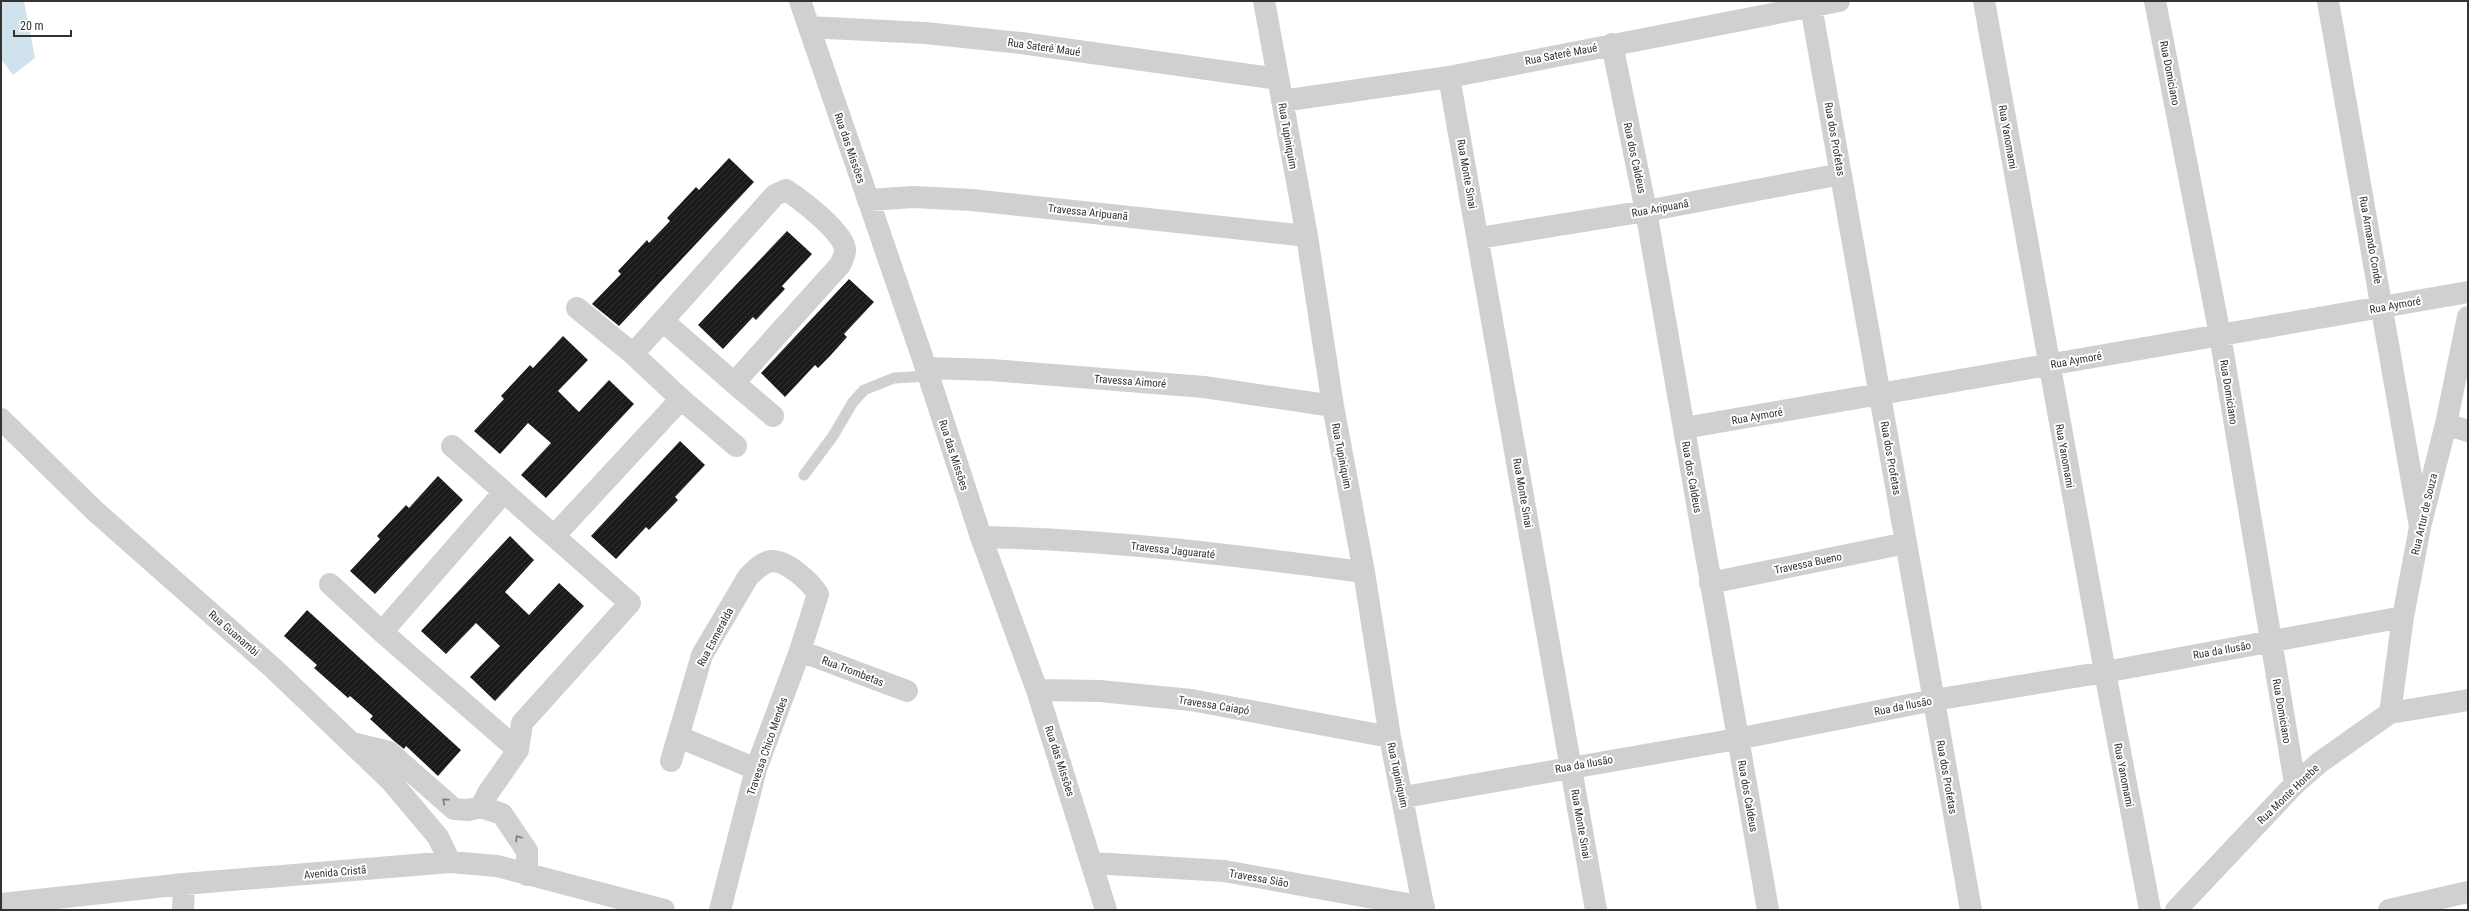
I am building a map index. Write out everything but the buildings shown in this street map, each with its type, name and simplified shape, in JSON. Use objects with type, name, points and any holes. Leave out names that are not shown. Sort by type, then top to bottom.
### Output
[{"type":"street","name":"Rua das Missões","points":[[800,1],[927,372],[981,537],[1037,690],[1093,863],[1106,910]]},
{"type":"street","name":"Rua Tupiniquim","points":[[1264,1],[1307,236],[1333,406],[1364,572],[1390,737],[1404,797],[1424,908]]},
{"type":"street","name":"Rua Saterê Maué","points":[[1282,101],[1449,77],[1612,44],[1839,1]]},
{"type":"street","name":"Rua Yanomami","points":[[1984,1],[2104,672],[2150,910]]},
{"type":"street","name":"Rua Domiciano","points":[[2155,1],[2220,335],[2270,642],[2295,784]]},
{"type":"street","name":"Rua Armando Conde","points":[[2328,1],[2383,307],[2420,527]]},
{"type":"street","name":"Rua dos Profetas","points":[[1811,6],[1971,910]]},
{"type":"street","name":"Rua Saterê Maué","points":[[809,27],[925,33],[1021,43],[1278,79]]},
{"type":"street","name":"Rua dos Caldeus","points":[[1612,44],[1646,211],[1768,910]]},
{"type":"street","name":"Rua Monte Sinai","points":[[1449,77],[1596,910]]},
{"type":"street","name":"Rua Aripuanã","points":[[1478,238],[1646,211],[1841,174]]},
{"type":"street","points":[[633,354],[774,195],[786,190],[797,197],[842,238],[845,251],[840,265],[734,383]]},
{"type":"street","name":"Travessa Aripuanã","points":[[868,200],[913,197],[972,200],[1307,236]]},
{"type":"street","name":"Rua Aymoré","points":[[1684,428],[2468,292]]},
{"type":"street","points":[[577,308],[633,354],[681,399],[736,446]]},
{"type":"street","name":"Rua Artur de Souza","points":[[2390,713],[2403,617],[2420,527],[2446,424],[2468,317]]},
{"type":"street","points":[[663,321],[773,416]]},
{"type":"street","name":"Travessa Aimoré","points":[[927,372],[991,370],[1204,387],[1333,406]]},
{"type":"street","points":[[555,535],[681,399]]},
{"type":"street","name":"Rua Guanambi","points":[[1,419],[95,511],[273,668],[390,780],[438,837],[450,862]]},
{"type":"street","points":[[2446,424],[2468,431]]},
{"type":"street","points":[[452,446],[555,535],[630,603],[522,723],[518,750],[488,793],[481,807]]},
{"type":"street","points":[[382,632],[504,492]]},
{"type":"street","name":"Travessa Jaguaraté","points":[[981,537],[1034,538],[1176,549],[1364,572]]},
{"type":"street","name":"Travessa Bueno","points":[[1710,583],[1906,543]]},
{"type":"street","name":"Travessa Chico Mendes","points":[[720,910],[756,769],[800,651],[818,594],[812,585],[783,564],[771,561],[759,566]]},
{"type":"street","name":"Rua Esmeralda","points":[[671,760],[702,655],[748,577],[759,566]]},
{"type":"street","points":[[330,584],[382,632],[518,750]]},
{"type":"street","name":"Rua da Ilusão","points":[[1404,797],[1571,766],[1737,739],[1934,700],[2104,672],[2270,642],[2329,629],[2403,617]]},
{"type":"street","name":"Rua Trombetas","points":[[800,651],[907,692]]},
{"type":"street","name":"Travessa Caiapó","points":[[1037,690],[1100,691],[1191,700],[1390,737]]},
{"type":"street","name":"Rua Monte Horebe","points":[[2176,910],[2295,784],[2318,763],[2390,713],[2468,700]]},
{"type":"street","points":[[679,737],[756,769]]},
{"type":"street","points":[[351,743],[389,752],[454,809],[468,810],[481,807],[502,814],[527,851],[527,875]]},
{"type":"street","name":"Avenida Cristã","points":[[1,904],[184,884],[450,862],[497,866],[664,910]]},
{"type":"street","name":"Travessa Sião","points":[[1093,863],[1224,871],[1424,908]]},
{"type":"street","points":[[183,910],[184,884]]},
{"type":"street","points":[[2389,910],[2468,892]]},
{"type":"lane","points":[[804,475],[833,436],[853,402],[864,390],[894,378],[927,372]]},
{"type":"water","points":[[1,1],[24,1],[35,58],[13,75],[1,59]]}]
